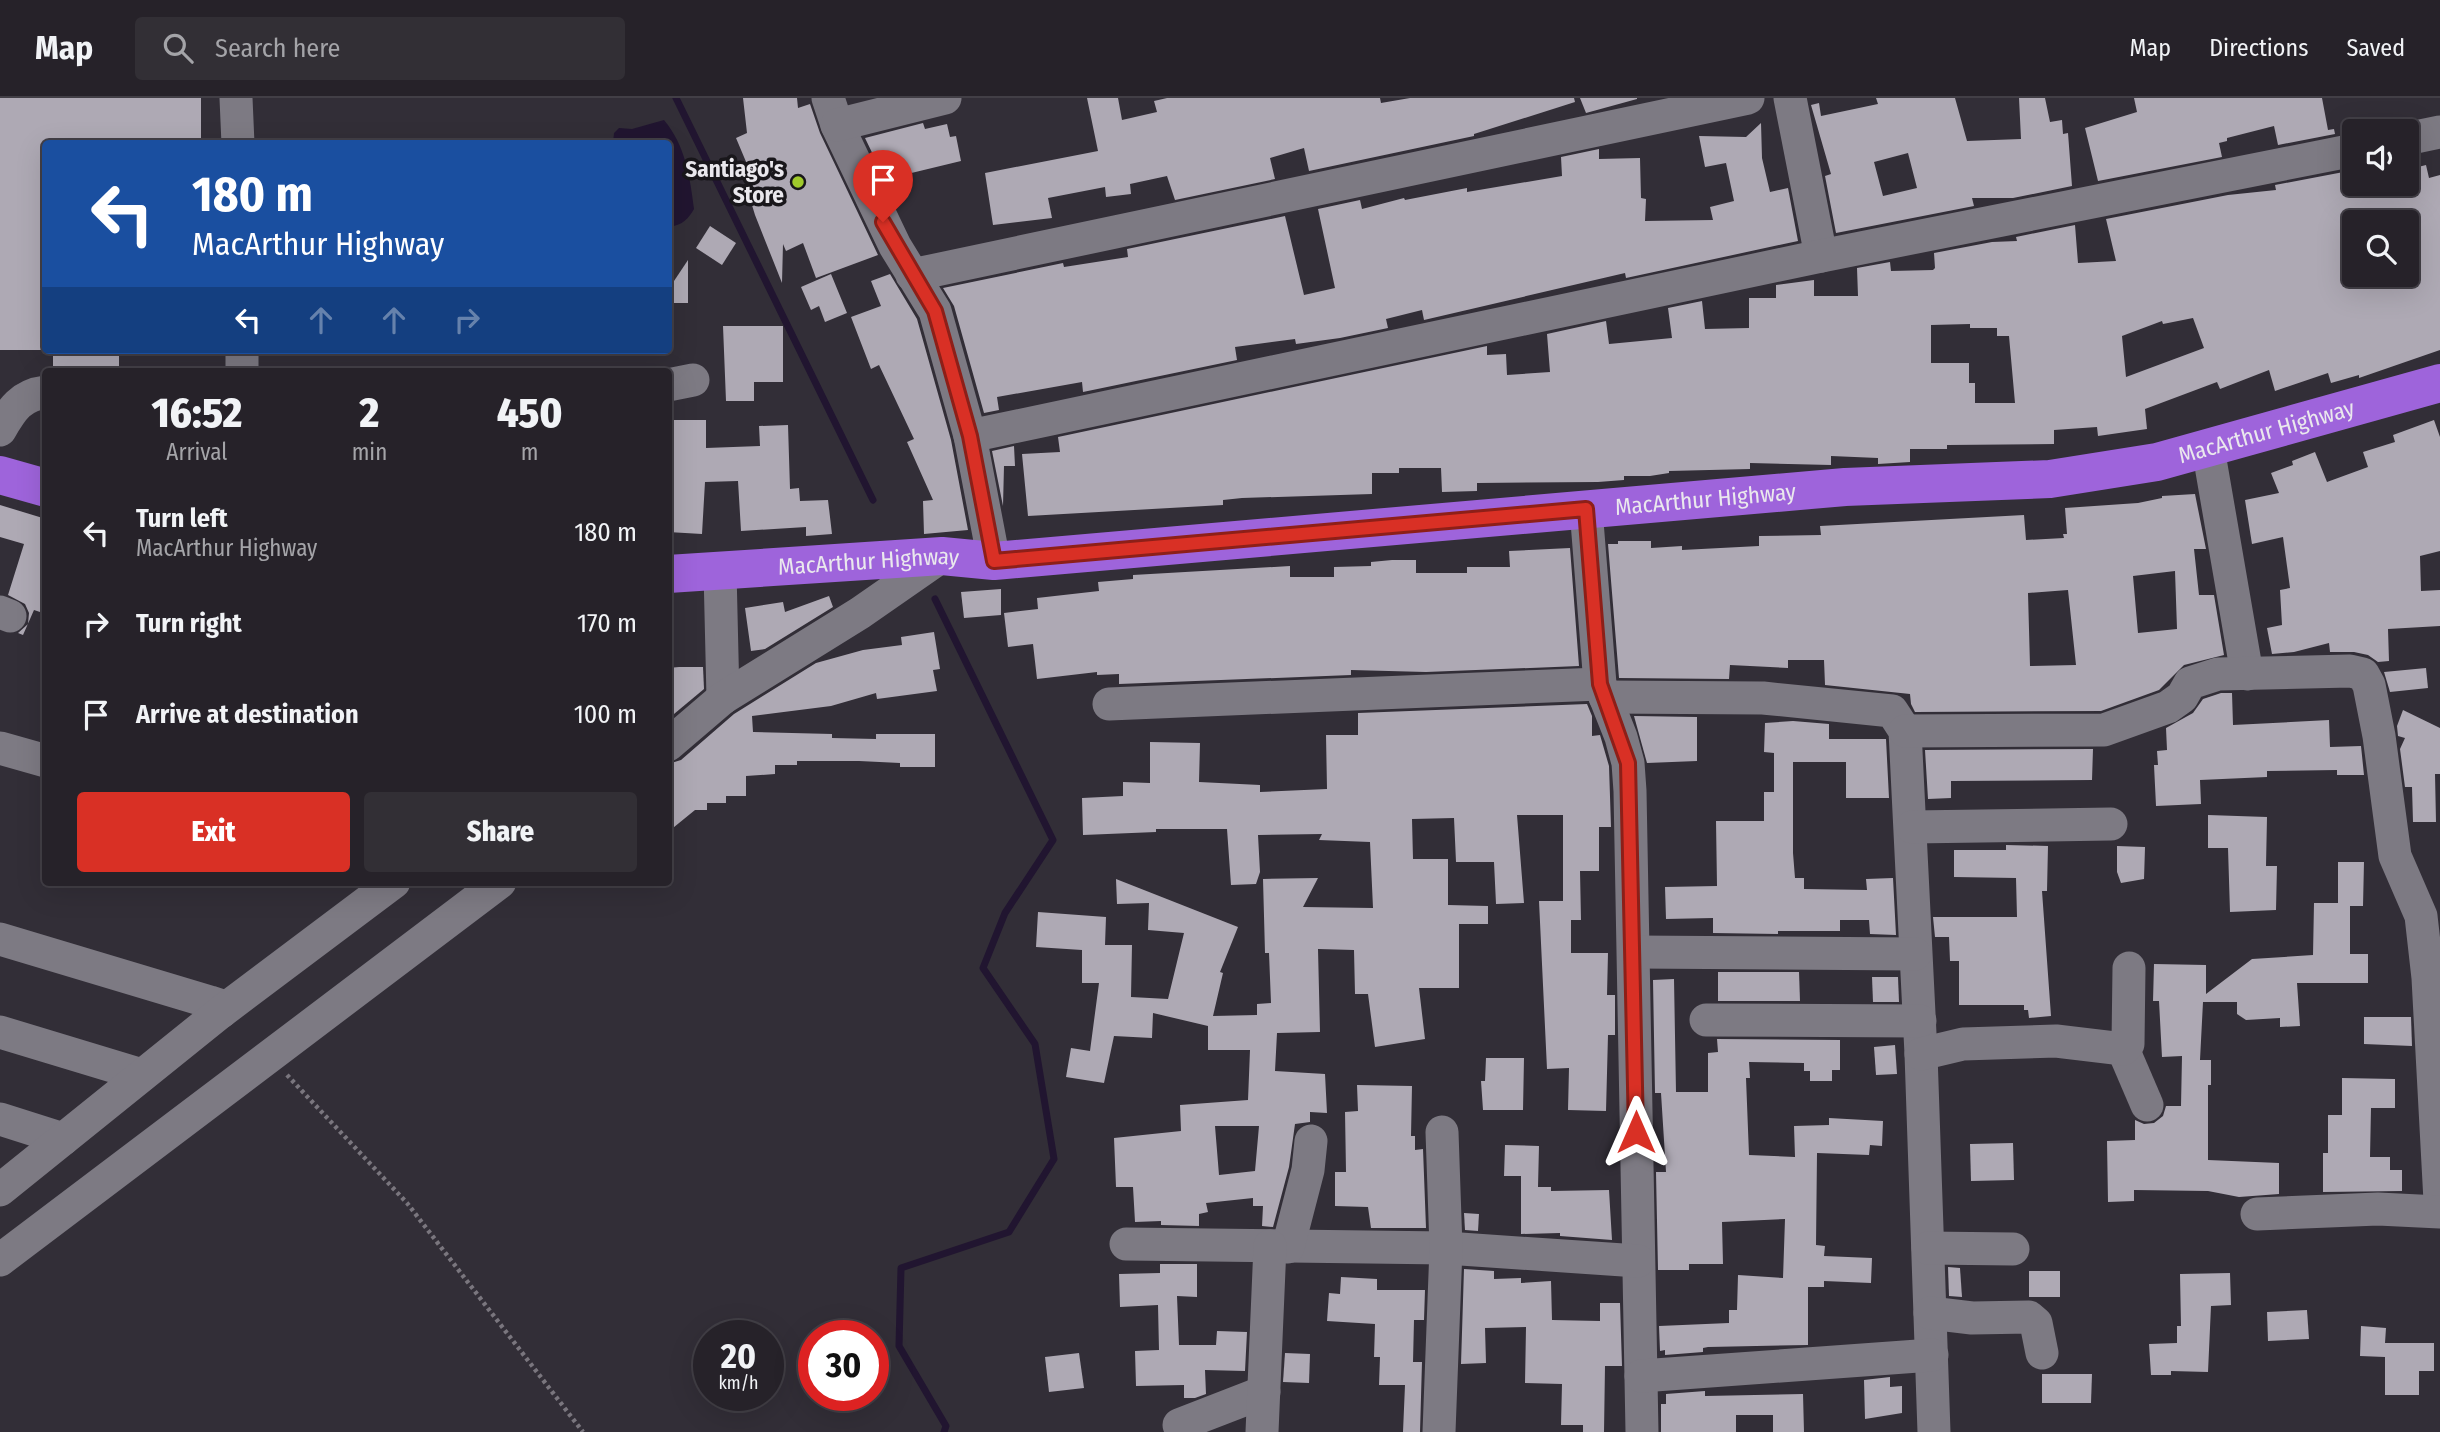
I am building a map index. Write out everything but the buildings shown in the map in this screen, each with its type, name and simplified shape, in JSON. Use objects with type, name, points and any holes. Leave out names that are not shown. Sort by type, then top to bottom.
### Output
[{"type":"highway","name":"MacArthur Highway","points":[[672,574],[942,556],[994,561],[1845,487],[2050,479],[2157,462],[2440,383]]},
{"type":"highway","points":[[0,475],[42,487]]},
{"type":"street","points":[[236,98],[238,140]]},
{"type":"street","points":[[946,98],[833,111],[912,275],[926,292],[935,311],[970,436],[994,561]]},
{"type":"street","points":[[912,275],[1748,98]]},
{"type":"street","points":[[1790,98],[1821,256]]},
{"type":"street","points":[[2419,136],[2440,132]]},
{"type":"street","points":[[970,436],[1821,256],[2342,152]]},
{"type":"street","points":[[0,430],[9,413],[29,394],[42,392]]},
{"type":"street","points":[[2208,448],[2247,674]]},
{"type":"street","points":[[1586,509],[1602,690],[1628,763],[1635,951],[1642,1432]]},
{"type":"street","points":[[672,742],[723,698],[860,613],[942,556]]},
{"type":"street","points":[[720,571],[723,698]]},
{"type":"street","points":[[1905,731],[2104,730],[2168,707],[2182,697],[2190,683],[2218,674],[2350,671],[2363,674],[2369,685],[2379,736],[2395,856],[2421,916],[2434,978],[2440,1201]]},
{"type":"street","points":[[1109,704],[1602,690],[1763,698],[1892,711],[1905,731],[1912,827],[1934,1432]]},
{"type":"street","points":[[0,748],[42,760]]},
{"type":"street","points":[[1912,827],[2111,824]]},
{"type":"street","points":[[0,1190],[221,1012],[389,886]]},
{"type":"street","points":[[0,1260],[495,886]]},
{"type":"street","points":[[0,939],[210,1002],[219,1005],[221,1012]]},
{"type":"street","points":[[1635,951],[1915,954]]},
{"type":"street","points":[[2123,1049],[2128,1044],[2129,968]]},
{"type":"street","points":[[1706,1020],[1920,1021]]},
{"type":"street","points":[[0,1032],[142,1076]]},
{"type":"street","points":[[1922,1054],[1963,1044],[2056,1041],[2123,1049]]},
{"type":"street","points":[[2123,1049],[2147,1105]]},
{"type":"street","points":[[0,1119],[63,1139]]},
{"type":"street","points":[[1440,1432],[1446,1248],[1442,1132]]},
{"type":"street","points":[[1262,1432],[1279,1246],[1308,1170],[1311,1141]]},
{"type":"street","points":[[2257,1213],[2378,1209],[2440,1212]]},
{"type":"street","points":[[1126,1244],[1446,1248],[1638,1261]]},
{"type":"street","points":[[1928,1248],[2013,1249]]},
{"type":"street","points":[[1930,1313],[1972,1318],[2019,1315],[2029,1317],[2036,1323],[2042,1353]]},
{"type":"street","points":[[1642,1376],[1932,1355]]},
{"type":"street","points":[[1179,1425],[1264,1392]]},
{"type":"path","points":[[270,1057],[407,1203],[583,1432]]},
{"type":"shaded area","points":[[664,120],[682,150],[694,209],[690,216],[677,225],[672,226],[672,140],[613,140],[614,133],[619,128],[632,129]]},
{"type":"waterway","points":[[676,98],[873,500]]},
{"type":"waterway","points":[[935,599],[1053,840],[1005,913],[983,968],[1035,1044],[1054,1159],[1009,1232],[901,1268],[899,1346],[946,1426],[944,1432]]},
{"type":"place","name":"Santiago's Store","points":[[798,182]]},
{"type":"route","points":[[883,222],[935,311],[970,436],[994,561],[1586,509],[1600,684],[1628,763],[1635,951],[1636,1132]]}]
